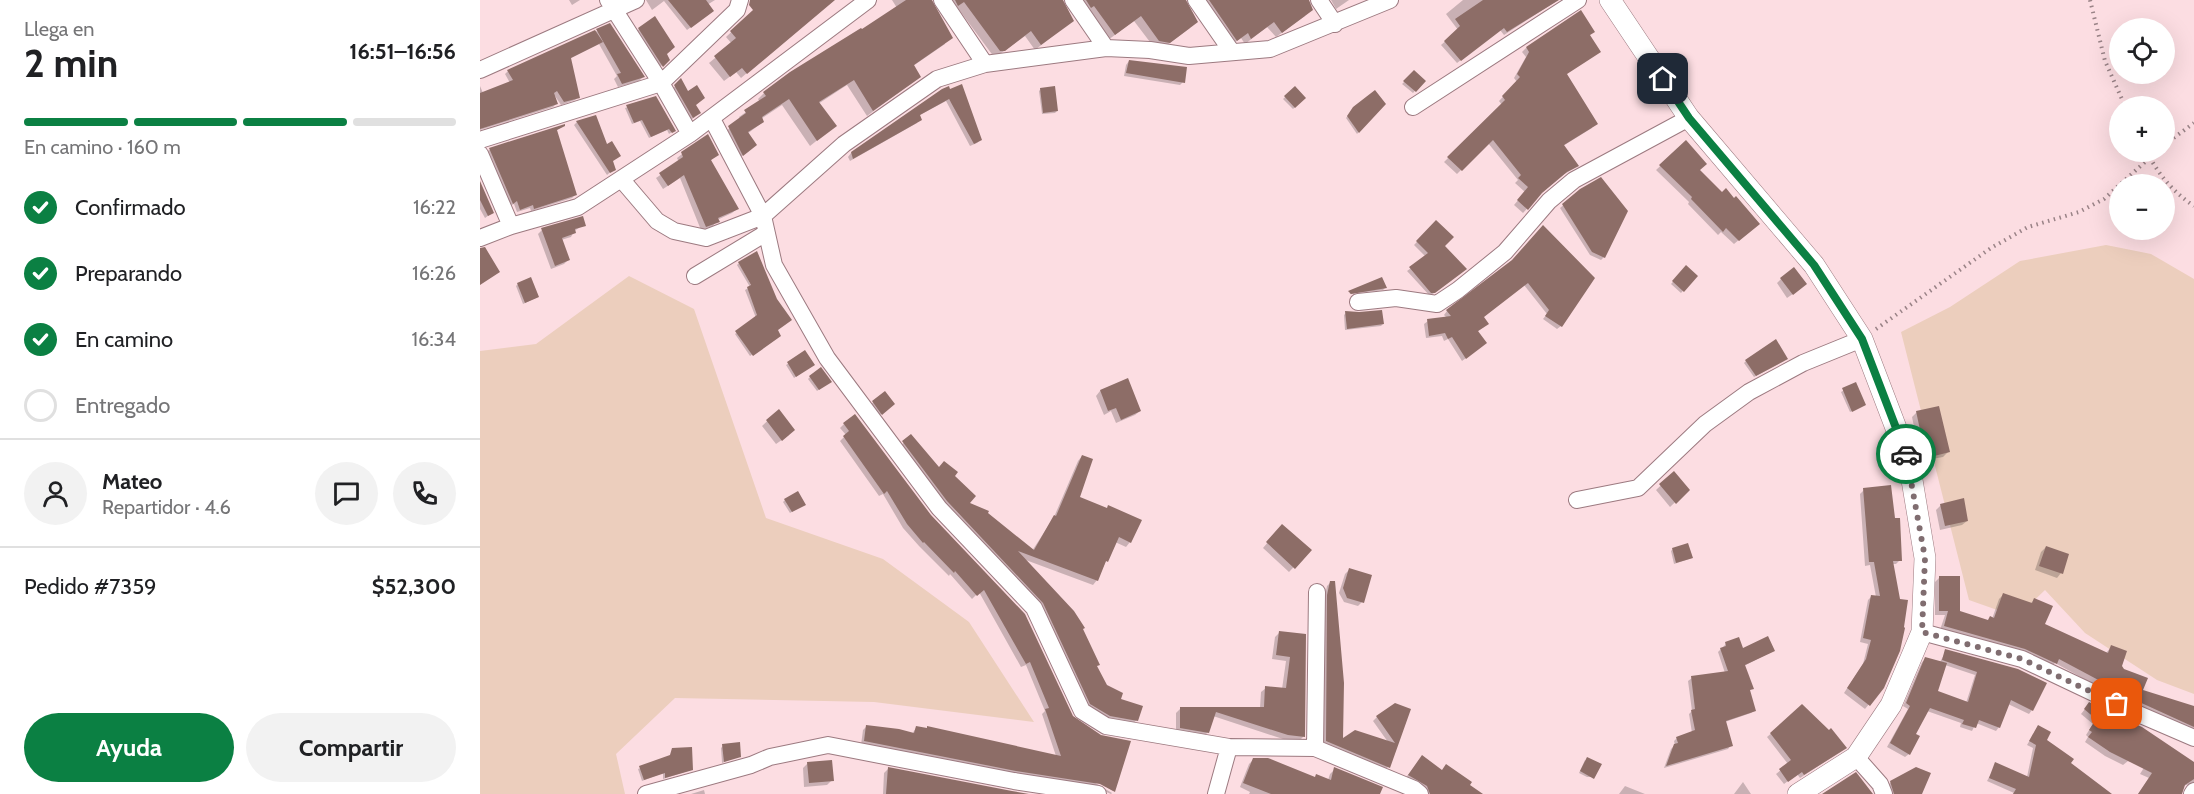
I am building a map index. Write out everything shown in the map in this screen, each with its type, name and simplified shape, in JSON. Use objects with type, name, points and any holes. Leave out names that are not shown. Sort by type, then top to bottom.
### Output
[{"type":"street","points":[[480,70],[611,6],[636,0]]},
{"type":"street","points":[[480,140],[661,83],[737,10],[740,0]]},
{"type":"street","points":[[480,238],[511,226],[578,207],[712,119],[868,0]]},
{"type":"street","points":[[942,0],[986,64]]},
{"type":"street","points":[[1073,0],[1106,48]]},
{"type":"street","points":[[1196,0],[1232,52]]},
{"type":"street","points":[[1319,0],[1335,24]]},
{"type":"street","points":[[622,180],[657,221],[674,231],[706,238],[762,216],[844,144],[937,79],[986,64],[1106,48],[1150,50],[1189,56],[1270,49],[1390,0]]},
{"type":"street","points":[[1413,107],[1578,0]]},
{"type":"street","points":[[1610,0],[1689,118],[1814,265],[1862,339],[1909,462],[1925,558],[1922,632],[1891,705],[1856,757],[1798,794]]},
{"type":"street","points":[[611,6],[661,83],[690,134]]},
{"type":"street","points":[[1358,302],[1396,298],[1437,304],[1505,252],[1549,201],[1574,180],[1689,118]]},
{"type":"street","points":[[712,119],[762,216],[774,265],[827,358],[939,508],[1034,608],[1082,711],[1106,726],[1228,747],[1315,748],[1414,789],[1420,794]]},
{"type":"street","points":[[480,154],[511,226]]},
{"type":"street","points":[[695,276],[765,233]]},
{"type":"street","points":[[1577,500],[1638,488],[1705,424],[1749,392],[1803,363],[1862,339]]},
{"type":"street","points":[[1315,748],[1317,592]]},
{"type":"street","points":[[1922,632],[2022,659],[2194,738]]},
{"type":"street","points":[[646,794],[751,765],[770,757],[828,745],[1014,781],[1098,794]]},
{"type":"street","points":[[1216,794],[1228,747]]},
{"type":"street","points":[[1856,757],[1880,784],[1884,794]]},
{"type":"path","points":[[2091,0],[2105,62],[2120,96]]},
{"type":"path","points":[[2175,137],[2194,123]]},
{"type":"path","points":[[1862,339],[1991,248],[2028,227],[2079,212],[2104,199],[2145,162]]},
{"type":"path","points":[[2154,162],[2179,196],[2194,206]]},
{"type":"shaded area","points":[[2106,245],[2151,254],[2194,279],[2194,694],[2157,680],[2085,633],[2045,590],[2017,617],[1969,600],[1901,332],[1950,307],[2020,261]]},
{"type":"shaded area","points":[[629,276],[694,309],[766,518],[883,559],[969,622],[1034,722],[874,702],[675,698],[616,754],[625,794],[480,794],[480,351],[536,344]]},
{"type":"building","points":[[668,0],[706,0],[714,11],[691,28]]},
{"type":"building","points":[[750,0],[835,0],[747,74],[742,68],[730,77],[714,56],[736,38],[730,31],[753,10],[749,5]]},
{"type":"building","points":[[906,0],[932,0],[953,38],[914,65],[921,77],[873,111],[854,80],[819,102],[837,126],[817,141],[789,99],[762,117],[764,122],[748,132],[757,145],[743,156],[728,126],[746,113],[744,110],[766,96],[763,92],[790,72]]},
{"type":"building","points":[[955,0],[1063,0],[1074,21],[1041,45],[1031,31],[1005,51],[1000,51],[964,2],[958,6]]},
{"type":"building","points":[[1086,0],[1186,0],[1198,22],[1170,43],[1159,41],[1141,16],[1115,35],[1094,6],[1091,8]]},
{"type":"building","points":[[1209,0],[1309,0],[1313,10],[1282,33],[1274,22],[1251,39],[1248,33],[1237,41]]},
{"type":"building","points":[[1483,0],[1559,0],[1507,32],[1504,28],[1461,61],[1444,41],[1460,26],[1455,19]]},
{"type":"building","points":[[1581,10],[1595,32],[1590,35],[1601,52],[1567,74],[1598,124],[1564,145],[1579,166],[1567,172],[1542,193],[1528,210],[1517,200],[1528,187],[1518,178],[1521,175],[1493,140],[1462,171],[1447,157],[1505,100],[1502,96],[1520,77],[1517,74],[1529,52],[1526,47]]},
{"type":"building","points":[[655,16],[675,47],[667,54],[670,60],[663,67],[638,28]]},
{"type":"building","points":[[610,23],[645,77],[622,84],[617,74],[621,73],[596,29]]},
{"type":"building","points":[[595,30],[603,42],[571,58],[580,98],[564,102],[557,91],[554,93],[558,104],[480,129],[480,93],[513,80],[507,70]]},
{"type":"building","points":[[1129,60],[1187,67],[1185,83],[1126,73]]},
{"type":"building","points":[[1414,70],[1426,81],[1416,92],[1403,81]]},
{"type":"building","points":[[681,78],[688,91],[697,85],[705,98],[696,105],[701,113],[693,118],[674,85]]},
{"type":"building","points":[[962,84],[982,140],[974,144],[949,99],[920,115],[922,120],[853,159],[851,152],[942,89],[949,86],[950,89]]},
{"type":"building","points":[[1055,86],[1058,111],[1043,113],[1040,88]]},
{"type":"building","points":[[1295,86],[1306,98],[1295,108],[1284,96]]},
{"type":"building","points":[[1375,90],[1386,104],[1359,133],[1347,116],[1353,107]]},
{"type":"building","points":[[656,96],[676,131],[672,133],[669,129],[651,137],[642,120],[634,123],[626,105]]},
{"type":"building","points":[[596,115],[607,144],[612,141],[621,156],[613,161],[616,170],[610,173],[576,121]]},
{"type":"building","points":[[565,124],[557,130],[577,195],[534,209],[533,205],[520,210],[517,201],[513,204],[489,148]]},
{"type":"building","points":[[708,134],[719,155],[711,160],[739,209],[718,218],[720,222],[706,227],[684,175],[668,186],[659,173],[683,157],[681,152]]},
{"type":"building","points":[[1686,140],[1707,164],[1700,170],[1722,192],[1726,188],[1734,198],[1736,196],[1760,224],[1739,241],[1726,228],[1723,232],[1659,165]]},
{"type":"building","points":[[1601,177],[1628,211],[1605,258],[1592,252],[1562,204],[1580,189]]},
{"type":"building","points":[[480,181],[494,213],[488,216],[480,200]]},
{"type":"building","points":[[583,216],[586,226],[575,229],[576,233],[562,238],[570,260],[555,266],[541,228]]},
{"type":"building","points":[[1436,220],[1454,237],[1445,246],[1467,269],[1435,293],[1431,293],[1409,267],[1428,253],[1416,241]]},
{"type":"building","points":[[1543,225],[1595,278],[1562,327],[1545,316],[1549,310],[1528,283],[1484,317],[1489,324],[1478,331],[1487,343],[1466,359],[1452,337],[1448,339],[1445,333],[1429,336],[1427,319],[1451,316],[1446,310],[1512,260]]},
{"type":"building","points":[[485,247],[500,272],[480,285],[480,248]]},
{"type":"building","points":[[757,251],[777,299],[792,320],[778,330],[781,336],[753,356],[735,331],[757,315],[747,287],[751,285],[738,262]]},
{"type":"building","points":[[1686,265],[1698,276],[1684,292],[1672,281]]},
{"type":"building","points":[[1794,267],[1807,284],[1793,295],[1780,278]]},
{"type":"building","points":[[531,277],[539,297],[525,303],[517,283]]},
{"type":"building","points":[[1382,277],[1387,288],[1351,294],[1348,291]]},
{"type":"building","points":[[1382,310],[1384,324],[1347,329],[1345,311]]},
{"type":"building","points":[[1776,339],[1788,359],[1756,376],[1745,360]]},
{"type":"building","points":[[805,350],[815,365],[796,377],[787,362]]},
{"type":"building","points":[[821,367],[832,382],[819,390],[809,376]]},
{"type":"building","points":[[1128,378],[1141,411],[1121,420],[1116,408],[1108,411],[1100,390]]},
{"type":"building","points":[[1856,382],[1866,405],[1852,412],[1842,388]]},
{"type":"building","points":[[885,391],[895,404],[882,415],[872,401]]},
{"type":"building","points":[[1939,406],[1950,452],[1926,458],[1916,411]]},
{"type":"building","points":[[779,409],[795,430],[782,441],[766,420]]},
{"type":"building","points":[[855,414],[931,515],[1025,614],[1073,716],[1101,735],[1131,741],[1115,792],[1100,784],[1016,771],[864,741],[866,725],[914,733],[916,726],[927,728],[927,726],[1061,756],[1045,709],[1049,708],[1030,662],[1026,664],[984,590],[977,596],[955,571],[954,573],[923,543],[907,524],[887,491],[884,494],[843,436],[849,431],[843,423]]},
{"type":"building","points":[[911,434],[939,467],[944,461],[958,472],[955,476],[976,496],[970,503],[989,511],[988,513],[1034,550],[1054,515],[1056,516],[1082,455],[1093,459],[1080,497],[1107,508],[1108,505],[1142,520],[1131,543],[1119,537],[1098,581],[1018,551],[1074,611],[1085,628],[1083,629],[1100,665],[1097,666],[1107,685],[1123,693],[1121,699],[1143,706],[1138,721],[1110,716],[1090,704],[1043,603],[947,501],[902,441]]},
{"type":"building","points":[[1674,471],[1690,490],[1676,504],[1659,484]]},
{"type":"building","points":[[1891,485],[1895,518],[1900,518],[1902,561],[1893,561],[1900,599],[1908,600],[1900,651],[1884,688],[1870,706],[1847,688],[1866,659],[1871,640],[1863,638],[1871,595],[1880,596],[1874,562],[1869,562],[1863,488]]},
{"type":"building","points":[[798,491],[806,505],[792,512],[784,499]]},
{"type":"building","points":[[1964,498],[1968,521],[1945,526],[1940,504]]},
{"type":"building","points":[[1282,524],[1312,550],[1295,569],[1266,542]]},
{"type":"building","points":[[1688,543],[1693,558],[1676,563],[1672,548]]},
{"type":"building","points":[[2046,546],[2069,554],[2063,574],[2039,566]]},
{"type":"building","points":[[1349,568],[1372,575],[1364,603],[1347,598],[1343,588]]},
{"type":"building","points":[[1939,576],[1960,576],[1960,611],[1988,620],[1990,616],[1994,618],[2003,593],[2032,603],[2034,598],[2053,606],[2045,624],[2108,653],[2111,645],[2127,651],[2122,666],[2124,669],[2148,678],[2143,690],[2194,706],[2194,727],[2102,685],[2104,683],[2059,659],[2057,664],[2025,649],[1944,626],[1948,611],[1939,611]]},
{"type":"building","points":[[1330,581],[1335,581],[1344,683],[1343,738],[1355,730],[1395,743],[1376,716],[1395,703],[1411,709],[1390,768],[1326,741],[1327,595]]},
{"type":"building","points":[[1279,631],[1306,634],[1305,737],[1288,735],[1216,712],[1209,733],[1180,728],[1180,707],[1264,707],[1265,686],[1286,688],[1290,657],[1276,655]]},
{"type":"building","points":[[1768,636],[1775,651],[1745,665],[1754,689],[1750,690],[1756,711],[1726,721],[1733,746],[1666,766],[1674,744],[1678,743],[1676,737],[1695,730],[1691,710],[1695,709],[1691,676],[1728,671],[1720,648],[1726,646],[1725,642],[1739,637],[1743,648]]},
{"type":"building","points":[[1945,649],[2018,669],[2047,683],[2033,711],[2011,700],[2000,728],[1979,720],[1976,728],[1962,724],[1964,720],[1930,708],[1916,734],[1920,736],[1910,755],[1890,743],[1910,706],[1906,703],[1925,657],[1947,663],[1938,691],[1968,702],[1977,672],[1942,660]]},
{"type":"building","points":[[2089,702],[2142,727],[2194,762],[2194,779],[2185,785],[2182,794],[2138,794],[2152,773],[2110,752],[2088,737],[2092,732],[2089,730],[2096,719],[2084,709]]},
{"type":"building","points":[[1802,704],[1829,730],[1831,728],[1847,748],[1804,775],[1802,772],[1788,782],[1779,769],[1791,760],[1770,733]]},
{"type":"building","points":[[2038,725],[2051,732],[2047,740],[2074,759],[2071,763],[2112,794],[2013,794],[2016,789],[1989,778],[1995,762],[2029,777],[2036,745],[2029,741]]},
{"type":"building","points":[[740,742],[741,757],[724,762],[722,744]]},
{"type":"building","points":[[692,747],[693,770],[665,778],[665,773],[644,780],[639,766],[670,755],[672,748]]},
{"type":"building","points":[[1422,755],[1442,770],[1446,764],[1472,782],[1470,785],[1483,794],[1430,794],[1427,786],[1408,775]]},
{"type":"building","points":[[1587,757],[1602,764],[1594,779],[1580,771]]},
{"type":"building","points":[[1253,758],[1268,758],[1315,777],[1316,774],[1331,780],[1334,767],[1383,787],[1380,794],[1271,794],[1243,783]]},
{"type":"building","points":[[832,760],[834,781],[809,783],[807,762]]},
{"type":"building","points":[[888,767],[1012,791],[1029,794],[886,794]]},
{"type":"building","points":[[1916,767],[1931,773],[1922,794],[1894,794],[1890,781]]},
{"type":"building","points":[[1856,772],[1873,794],[1822,794]]},
{"type":"way so far","points":[[1906,454],[1925,558],[1922,632],[2022,659],[2117,704]]},
{"type":"route","points":[[1663,79],[1689,118],[1814,265],[1862,339],[1906,454]]}]
